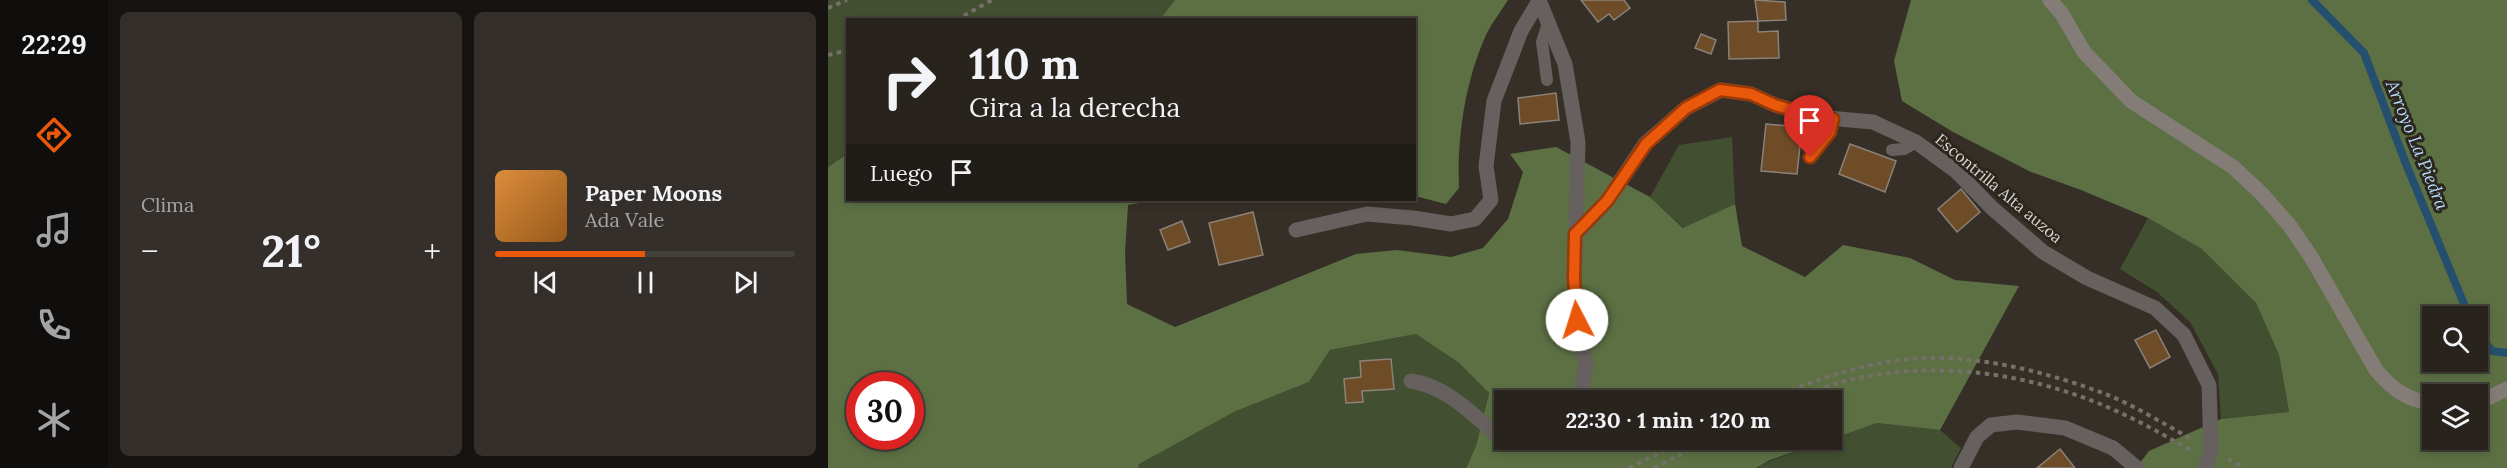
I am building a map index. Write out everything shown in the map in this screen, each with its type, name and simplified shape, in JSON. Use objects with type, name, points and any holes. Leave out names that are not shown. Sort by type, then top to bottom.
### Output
[{"type":"street","points":[[2050,0],[2062,14],[2084,52],[2131,101],[2233,167],[2262,194],[2290,226],[2311,257],[2376,370],[2391,387],[2401,394],[2422,401]]},
{"type":"street","points":[[1539,1],[1565,64],[1578,142],[1574,279],[1577,320],[1586,365],[1581,390]]},
{"type":"street","points":[[1296,230],[1367,214],[1451,224],[1475,219],[1491,200],[1486,166],[1494,101],[1521,31],[1539,1]]},
{"type":"street","name":"Escontrilla Alta auzoa","points":[[1575,234],[1607,201],[1646,144],[1686,108],[1720,90],[1751,94],[1775,105],[1816,117],[1873,122],[1916,142],[1957,172],[1992,208],[2043,252],[2087,278],[2155,308],[2184,335],[2208,385],[2208,459]]},
{"type":"street","points":[[1411,381],[1424,383],[1450,396],[1494,433]]},
{"type":"street","points":[[2488,398],[2507,389]]},
{"type":"street","points":[[1961,468],[1977,437],[1991,425],[2018,422],[2065,428],[2113,448],[2137,468]]},
{"type":"lane","points":[[1547,80],[1542,42],[1548,23]]},
{"type":"lane","points":[[1810,157],[1830,132],[1833,119]]},
{"type":"lane","points":[[1892,150],[1904,149],[1916,142]]},
{"type":"path","points":[[828,8],[847,0]]},
{"type":"path","points":[[960,18],[992,0]]},
{"type":"path","points":[[828,55],[846,50]]},
{"type":"path","points":[[1790,390],[1812,381],[1868,366],[1928,358],[1982,361],[2038,373],[2104,394],[2208,459]]},
{"type":"path","points":[[1820,390],[1844,382],[1903,371],[1968,371],[2011,377],[2063,391],[2126,415],[2208,459]]},
{"type":"path","points":[[1629,468],[1666,450]]},
{"type":"path","points":[[1654,468],[1689,450]]},
{"type":"green space","points":[[828,0],[1175,0],[1161,18],[846,18],[846,155],[828,167]]},
{"type":"green space","points":[[1175,0],[1508,0],[1486,35],[1473,72],[1461,130],[1459,188],[1446,204],[1416,196],[1416,18],[1161,18]]},
{"type":"green space","points":[[1911,0],[2507,0],[2507,468],[2136,468],[2149,451],[2221,419],[2289,412],[2279,355],[2256,303],[2202,249],[2148,218],[2031,172],[1953,132],[1902,101],[1894,61]]},
{"type":"green space","points":[[1732,137],[1735,204],[1684,228],[1650,197],[1679,145]]},
{"type":"green space","points":[[1556,147],[1650,197],[1683,228],[1735,204],[1742,246],[1805,277],[1843,245],[1910,258],[1955,280],[2019,286],[1940,430],[1877,423],[1842,435],[1842,390],[1494,390],[1494,450],[1800,450],[1770,460],[1756,468],[1466,468],[1476,446],[1489,393],[1459,363],[1416,334],[1330,350],[1309,382],[1234,412],[1139,464],[1138,468],[828,468],[828,167],[846,155],[846,201],[1151,201],[1128,205],[1125,253],[1127,304],[1175,327],[1356,254],[1397,250],[1451,257],[1483,248],[1508,219],[1523,172],[1510,154]]},
{"type":"green space","points":[[2148,218],[2203,249],[2256,303],[2279,355],[2289,412],[2221,419],[2218,374],[2190,322],[2157,292],[2120,269]]},
{"type":"green space","points":[[1416,334],[1459,363],[1489,393],[1476,446],[1466,468],[1138,468],[1138,464],[1234,412],[1309,382],[1330,350]]},
{"type":"green space","points":[[1877,423],[1940,430],[1961,448],[1951,468],[1756,468],[1801,450],[1842,450],[1842,435]]},
{"type":"building","points":[[1581,0],[1624,0],[1630,8],[1614,20],[1609,14],[1598,22]]},
{"type":"building","points":[[1755,0],[1785,2],[1786,20],[1758,21]]},
{"type":"building","points":[[1758,21],[1758,32],[1778,31],[1779,58],[1729,59],[1728,22]]},
{"type":"building","points":[[1701,34],[1716,40],[1711,54],[1695,48]]},
{"type":"building","points":[[1556,93],[1559,120],[1520,124],[1518,98]]},
{"type":"building","points":[[1766,124],[1802,127],[1797,174],[1761,171]]},
{"type":"building","points":[[1850,144],[1896,161],[1885,192],[1839,174]]},
{"type":"building","points":[[1961,189],[1980,212],[1957,232],[1938,209]]},
{"type":"building","points":[[1253,212],[1263,255],[1219,265],[1209,223]]},
{"type":"building","points":[[1182,221],[1190,242],[1168,250],[1160,230]]},
{"type":"building","points":[[2156,330],[2170,357],[2150,368],[2135,340]]},
{"type":"building","points":[[1391,359],[1394,389],[1362,391],[1363,402],[1346,403],[1344,379],[1361,377],[1360,361]]},
{"type":"building","points":[[2060,449],[2075,468],[2037,468]]},
{"type":"waterway","name":"Arroyo La Piedra","points":[[2312,0],[2364,53],[2406,164],[2465,306]]},
{"type":"waterway","name":"Arroyo La Piedra","points":[[2488,346],[2492,351],[2507,353]]},
{"type":"route","points":[[1577,320],[1574,279],[1575,234],[1607,201],[1646,144],[1686,108],[1720,90],[1751,94],[1775,105],[1816,117],[1833,119],[1830,132],[1810,157]]}]
